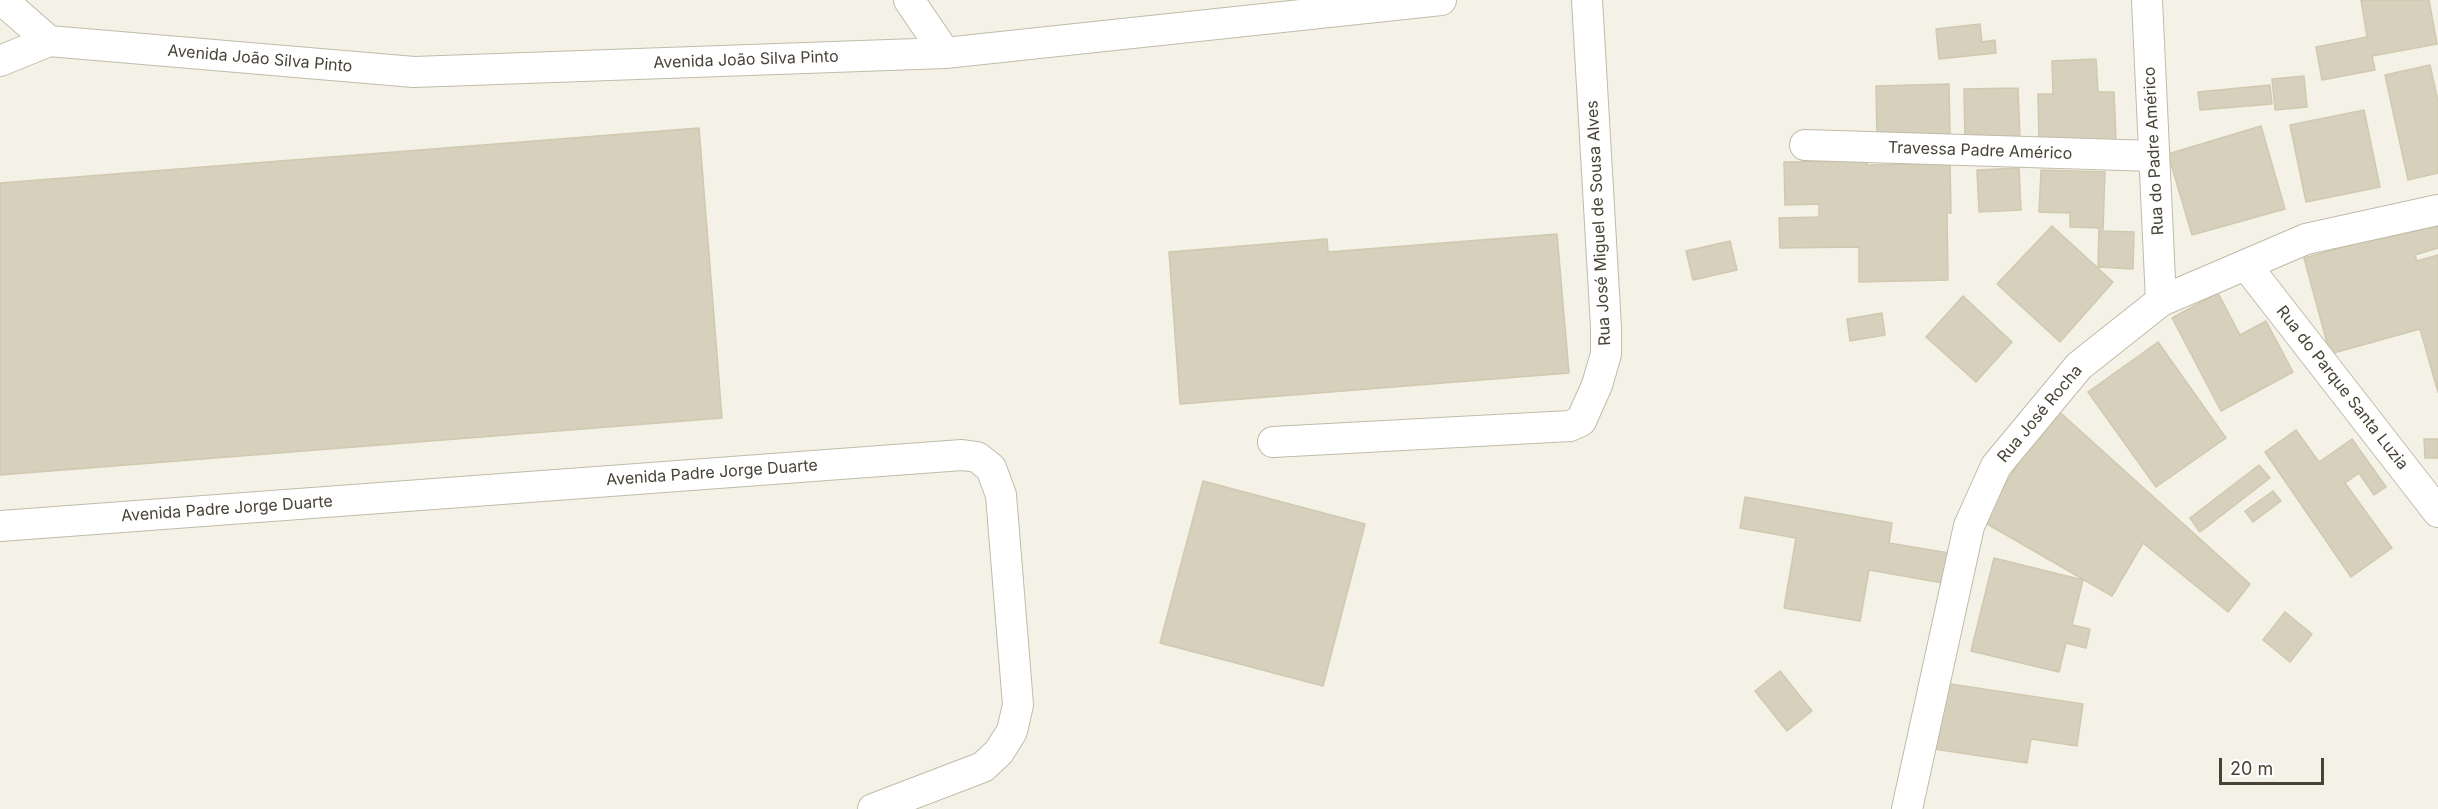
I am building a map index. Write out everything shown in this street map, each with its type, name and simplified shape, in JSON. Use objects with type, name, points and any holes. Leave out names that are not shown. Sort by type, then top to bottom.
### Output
[{"type":"street","points":[[2,0],[49,41]]},
{"type":"street","points":[[909,0],[945,53]]},
{"type":"street","name":"Avenida João Silva Pinto","points":[[0,61],[49,41],[414,72],[945,53],[1441,0]]},
{"type":"street","name":"Rua José Miguel de Sousa Alves","points":[[1274,442],[1570,426],[1581,421],[1598,385],[1606,354],[1587,0]]},
{"type":"street","name":"Rua do Padre Américo","points":[[2147,0],[2161,301]]},
{"type":"street","name":"Travessa Padre Américo","points":[[1805,145],[2154,156]]},
{"type":"street","name":"Rua José Rocha","points":[[1907,809],[1969,526],[1996,466],[2079,366],[2161,301],[2306,239],[2438,210]]},
{"type":"street","name":"Rua do Parque Santa Luzia","points":[[2246,265],[2438,512]]},
{"type":"street","name":"Avenida Padre Jorge Duarte","points":[[0,526],[950,456],[977,457],[991,468],[1001,495],[1018,705],[1012,730],[999,752],[983,767],[873,809]]},
{"type":"building","points":[[2361,0],[2429,0],[2437,44],[2372,56],[2375,70],[2322,80],[2316,47],[2367,37]]},
{"type":"building","points":[[1980,24],[1982,42],[1995,40],[1996,53],[1939,59],[1936,29]]},
{"type":"building","points":[[2096,59],[2098,92],[2114,92],[2116,141],[2039,144],[2038,94],[2053,94],[2052,61]]},
{"type":"building","points":[[2430,65],[2438,101],[2438,173],[2408,180],[2385,75]]},
{"type":"building","points":[[2304,76],[2307,107],[2275,110],[2272,79]]},
{"type":"building","points":[[1949,84],[1950,134],[1877,136],[1876,86]]},
{"type":"building","points":[[2270,85],[2272,104],[2200,110],[2198,92]]},
{"type":"building","points":[[2018,88],[2020,138],[1965,139],[1964,89]]},
{"type":"building","points":[[2364,110],[2380,187],[2306,202],[2290,125]]},
{"type":"building","points":[[2261,126],[2285,209],[2192,235],[2168,154]]},
{"type":"building","points":[[699,128],[722,418],[0,475],[0,183]]},
{"type":"building","points":[[1867,161],[1867,165],[1950,163],[1951,213],[1947,213],[1948,280],[1859,282],[1859,247],[1780,248],[1779,218],[1819,217],[1819,204],[1785,205],[1784,162]]},
{"type":"building","points":[[2019,168],[2021,210],[1979,212],[1977,170]]},
{"type":"building","points":[[2041,170],[2105,172],[2103,231],[2134,232],[2133,269],[2098,267],[2099,228],[2070,227],[2070,213],[2039,212]]},
{"type":"building","points":[[2438,220],[2438,248],[2415,255],[2417,261],[2438,255],[2438,392],[2420,329],[2330,354],[2304,258]]},
{"type":"building","points":[[2052,226],[2113,282],[2060,342],[1997,284]]},
{"type":"building","points":[[1557,234],[1569,373],[1180,404],[1169,252],[1327,239],[1328,252]]},
{"type":"building","points":[[1730,241],[1737,270],[1693,280],[1686,251]]},
{"type":"building","points":[[2218,293],[2240,335],[2266,321],[2293,372],[2221,411],[2172,318]]},
{"type":"building","points":[[1963,296],[2012,342],[1976,382],[1926,337]]},
{"type":"building","points":[[1882,313],[1885,335],[1850,341],[1847,319]]},
{"type":"building","points":[[2158,342],[2226,438],[2156,487],[2088,392]]},
{"type":"building","points":[[2054,407],[2250,584],[2228,612],[2143,543],[2112,596],[1982,521]]},
{"type":"building","points":[[2296,430],[2319,462],[2352,439],[2386,487],[2374,495],[2359,473],[2345,483],[2392,548],[2351,577],[2265,452]]},
{"type":"building","points":[[2424,439],[2438,439],[2438,458],[2425,458]]},
{"type":"building","points":[[2259,465],[2270,478],[2200,532],[2190,518]]},
{"type":"building","points":[[1203,481],[1365,524],[1323,686],[1160,643]]},
{"type":"building","points":[[2273,491],[2281,501],[2253,522],[2245,511]]},
{"type":"building","points":[[1745,497],[1892,523],[1889,543],[1949,553],[1943,583],[1869,570],[1860,621],[1784,608],[1796,538],[1740,528]]},
{"type":"building","points":[[1994,558],[2083,580],[2072,625],[2090,629],[2086,648],[2066,643],[2059,672],[1971,651]]},
{"type":"building","points":[[2285,612],[2312,634],[2290,662],[2263,640]]},
{"type":"building","points":[[1780,671],[1812,711],[1787,731],[1755,691]]},
{"type":"building","points":[[1944,683],[2083,704],[2077,746],[2031,739],[2027,763],[1934,749]]}]
